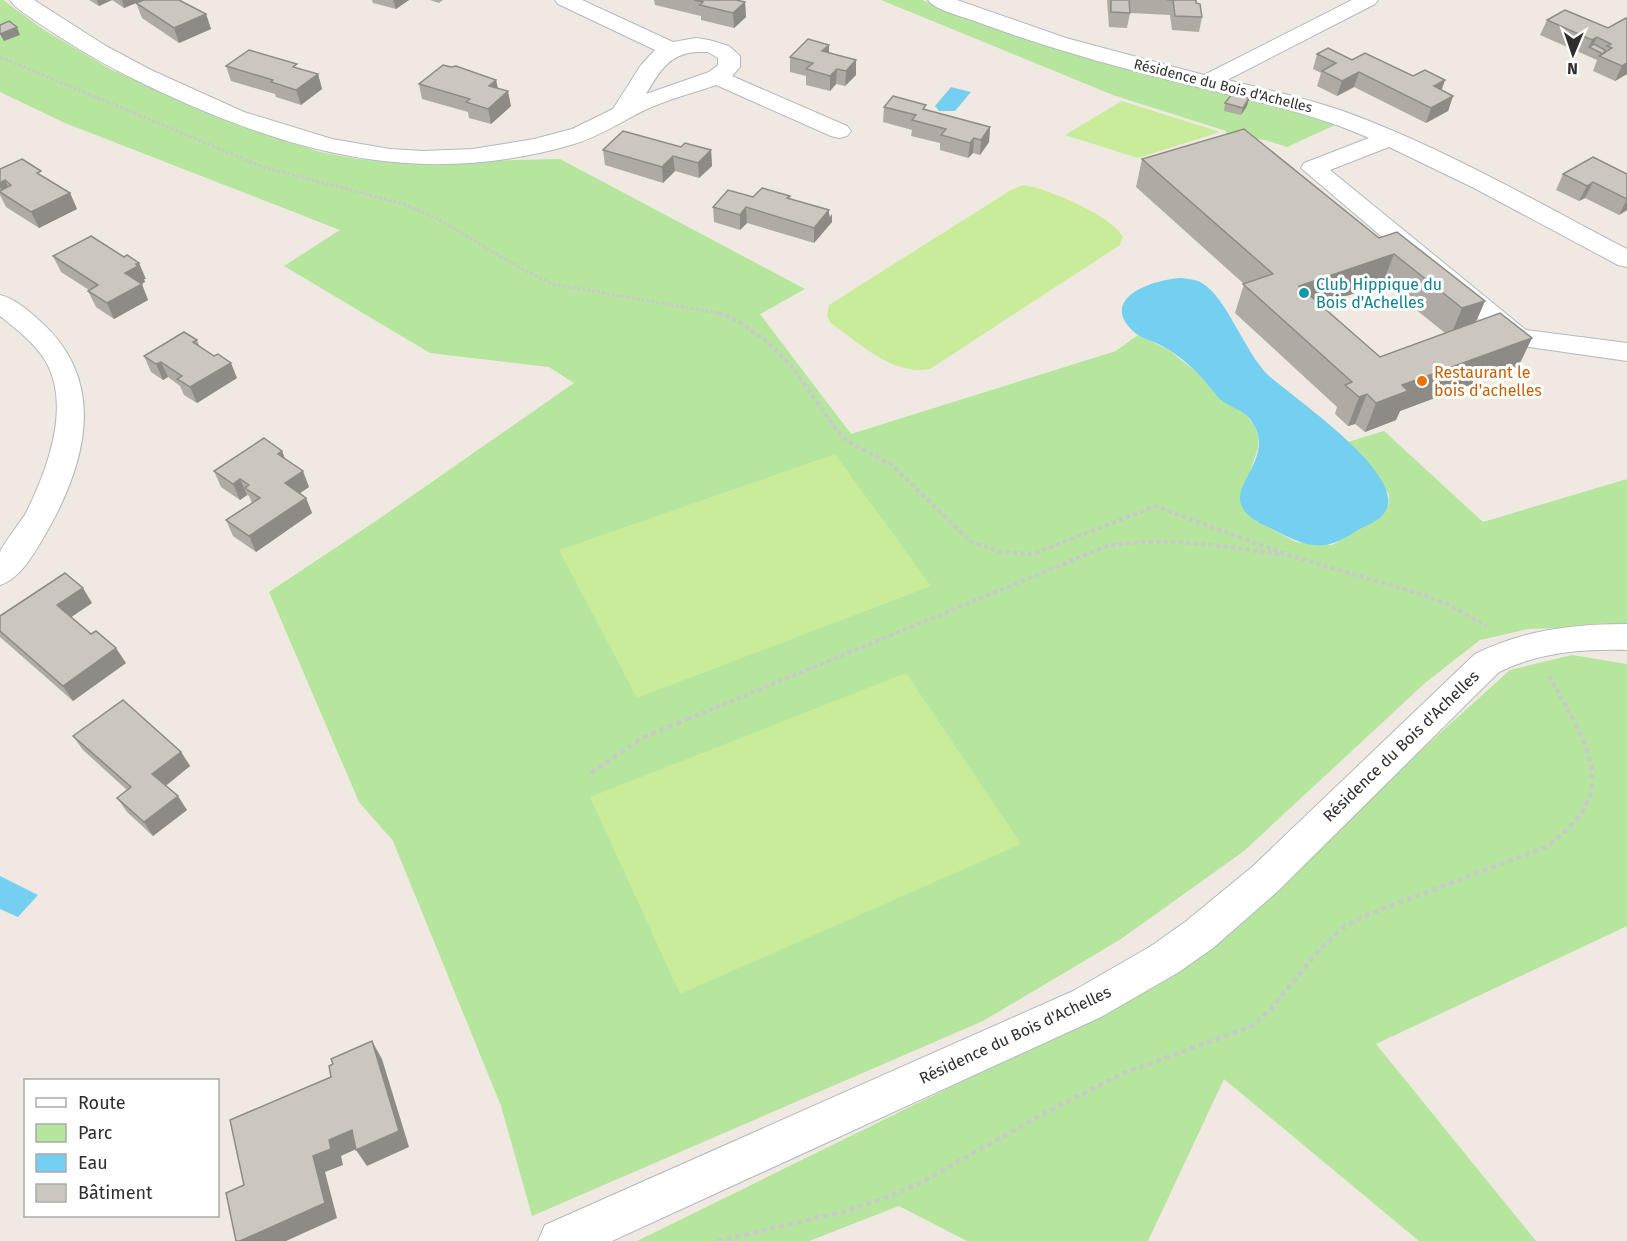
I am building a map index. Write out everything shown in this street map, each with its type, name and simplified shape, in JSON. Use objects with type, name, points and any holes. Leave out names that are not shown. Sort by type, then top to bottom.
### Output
[{"type":"street","points":[[20,0],[79,40],[178,90],[291,135],[356,151],[430,158],[498,153],[569,138],[622,113],[641,103],[717,77],[729,67],[729,56],[705,45],[670,49],[656,61],[622,113]]},
{"type":"street","points":[[565,0],[670,49]]},
{"type":"street","name":"Résidence du Bois d'Achelles","points":[[938,0],[1074,47],[1295,103],[1390,138],[1627,259]]},
{"type":"street","points":[[1207,82],[1368,0]]},
{"type":"street","points":[[717,77],[839,131]]},
{"type":"street","points":[[1390,138],[1313,168],[1518,338],[1627,351]]},
{"type":"street","points":[[0,303],[33,329],[57,357],[68,383],[70,414],[60,464],[42,512],[27,537],[0,573]]},
{"type":"street","name":"Résidence du Bois d'Achelles","points":[[561,1241],[1086,1004],[1165,959],[1199,935],[1265,879],[1487,663],[1523,645],[1564,639],[1627,637]]},
{"type":"path","points":[[0,57],[263,167],[404,204],[438,219],[522,269],[553,284],[720,313],[737,320],[764,339],[794,369],[835,428],[847,441],[892,465],[971,542],[984,548],[1016,555],[1033,554],[1155,506],[1337,572],[1421,594],[1449,605],[1523,645],[1539,659],[1583,737],[1597,776],[1589,813],[1562,839],[1369,914],[1344,927],[1320,949],[1271,1009],[1252,1026],[1124,1072],[918,1184],[880,1200],[846,1211],[718,1241]]},
{"type":"path","points":[[591,773],[642,738],[1107,546],[1142,539],[1166,538],[1194,540],[1291,556]]},
{"type":"green space","points":[[0,0],[44,30],[112,70],[233,123],[320,152],[396,163],[560,159],[805,289],[760,314],[851,434],[1116,351],[1138,335],[1167,349],[1204,378],[1216,394],[1244,413],[1254,425],[1258,435],[1258,448],[1248,478],[1256,521],[1296,542],[1332,545],[1382,516],[1389,504],[1389,494],[1348,442],[1384,431],[1483,522],[1627,479],[1627,626],[1528,629],[1480,640],[1425,683],[1244,851],[1121,939],[983,1021],[532,1216],[501,1106],[393,841],[359,802],[269,592],[376,521],[574,383],[549,367],[430,353],[284,266],[340,230],[65,123],[0,92]]},
{"type":"green space","points":[[881,0],[922,0],[1056,48],[1180,83],[1252,99],[1335,125],[1287,147],[1265,140],[1229,137],[1226,131],[1113,95]]},
{"type":"green space","points":[[1122,101],[1220,132],[1138,158],[1065,135]]},
{"type":"green space","points":[[1023,185],[1047,191],[1093,212],[1117,229],[1123,237],[1120,245],[930,369],[916,370],[890,363],[831,323],[827,316],[829,305],[1011,190]]},
{"type":"green space","points":[[835,454],[931,586],[637,698],[559,550]]},
{"type":"green space","points":[[1572,655],[1627,664],[1627,926],[1376,1044],[1536,1241],[1419,1241],[1224,1079],[1148,1241],[967,1241],[899,1206],[809,1241],[637,1241],[973,1076],[1378,789],[1510,670]]},
{"type":"green space","points":[[906,673],[1021,844],[680,994],[590,797]]},
{"type":"water","points":[[951,87],[971,92],[955,111],[939,111],[935,106]]},
{"type":"water","points":[[1181,278],[1200,282],[1211,290],[1228,312],[1259,365],[1268,375],[1322,418],[1365,458],[1380,478],[1388,497],[1385,512],[1379,519],[1343,539],[1323,545],[1314,545],[1284,535],[1246,513],[1241,504],[1240,495],[1253,466],[1259,444],[1257,432],[1250,419],[1220,399],[1200,375],[1179,357],[1133,331],[1123,316],[1122,306],[1136,291],[1159,282]]},
{"type":"water","points":[[0,876],[38,895],[18,917],[0,909]]},
{"type":"building","points":[[144,0],[179,0],[206,14],[174,28],[136,3]]},
{"type":"building","points":[[694,0],[745,2],[733,13],[700,5],[703,2]]},
{"type":"building","points":[[1111,0],[1129,0],[1130,13],[1111,12]]},
{"type":"building","points":[[1173,0],[1196,0],[1196,3],[1200,4],[1202,17],[1175,16]]},
{"type":"building","points":[[1565,10],[1608,28],[1626,18],[1627,63],[1622,66],[1599,56],[1612,48],[1607,46],[1611,44],[1597,37],[1592,40],[1547,20]]},
{"type":"building","points":[[9,21],[17,27],[0,34],[0,25]]},
{"type":"building","points":[[808,39],[829,45],[822,51],[856,60],[846,71],[837,69],[830,76],[806,69],[813,63],[790,57]]},
{"type":"building","points":[[1594,44],[1605,50],[1603,54],[1589,47]]},
{"type":"building","points":[[1328,48],[1352,60],[1365,53],[1413,76],[1425,70],[1445,80],[1434,86],[1453,96],[1431,108],[1359,72],[1342,81],[1322,71],[1336,63],[1317,54]]},
{"type":"building","points":[[249,50],[297,64],[293,67],[318,74],[296,90],[271,82],[273,80],[226,66]]},
{"type":"building","points":[[443,65],[456,66],[496,80],[489,86],[508,91],[488,109],[466,102],[470,99],[419,84]]},
{"type":"building","points":[[1232,94],[1249,98],[1243,108],[1225,103]]},
{"type":"building","points":[[893,96],[926,105],[923,109],[990,127],[981,140],[974,138],[970,143],[941,135],[946,129],[912,120],[916,115],[884,107]]},
{"type":"building","points":[[1244,129],[1379,238],[1397,232],[1485,301],[1462,308],[1394,254],[1299,286],[1380,357],[1500,313],[1532,338],[1402,385],[1408,391],[1376,403],[1367,394],[1359,397],[1345,385],[1352,382],[1243,284],[1273,274],[1142,159]]},
{"type":"building","points":[[623,131],[681,147],[685,143],[711,150],[698,163],[673,156],[662,167],[603,150]]},
{"type":"building","points":[[1593,157],[1627,174],[1627,199],[1593,182],[1587,186],[1563,174]]},
{"type":"building","points":[[22,159],[41,171],[37,173],[70,193],[31,212],[0,192],[11,185],[5,180],[0,183],[0,169]]},
{"type":"building","points":[[762,188],[829,210],[814,228],[746,207],[740,215],[713,207],[728,190],[753,197]]},
{"type":"building","points":[[91,236],[124,257],[127,255],[139,263],[136,264],[138,266],[125,273],[142,284],[107,303],[88,291],[98,285],[53,256]]},
{"type":"building","points":[[184,332],[197,340],[193,342],[214,356],[218,354],[231,363],[190,387],[177,379],[182,376],[161,362],[156,364],[144,356]]},
{"type":"building","points":[[264,438],[282,451],[278,454],[303,471],[285,483],[306,498],[249,536],[226,520],[260,498],[245,488],[249,485],[240,479],[233,484],[214,471]]},
{"type":"building","points":[[65,573],[83,588],[57,605],[91,634],[96,631],[116,648],[63,686],[0,631],[0,616]]},
{"type":"building","points":[[123,700],[181,752],[152,774],[178,796],[144,822],[117,798],[131,787],[73,736]]},
{"type":"building","points":[[372,1041],[399,1131],[356,1150],[352,1130],[329,1140],[331,1149],[313,1156],[325,1203],[236,1241],[226,1193],[244,1185],[230,1120],[331,1077],[329,1066],[333,1064],[331,1059]]},
{"type":"place","name":"Club Hippique du Bois d'Achelles","points":[[1304,293]]},
{"type":"place","name":"Restaurant le bois d'achelles","points":[[1422,381]]}]
